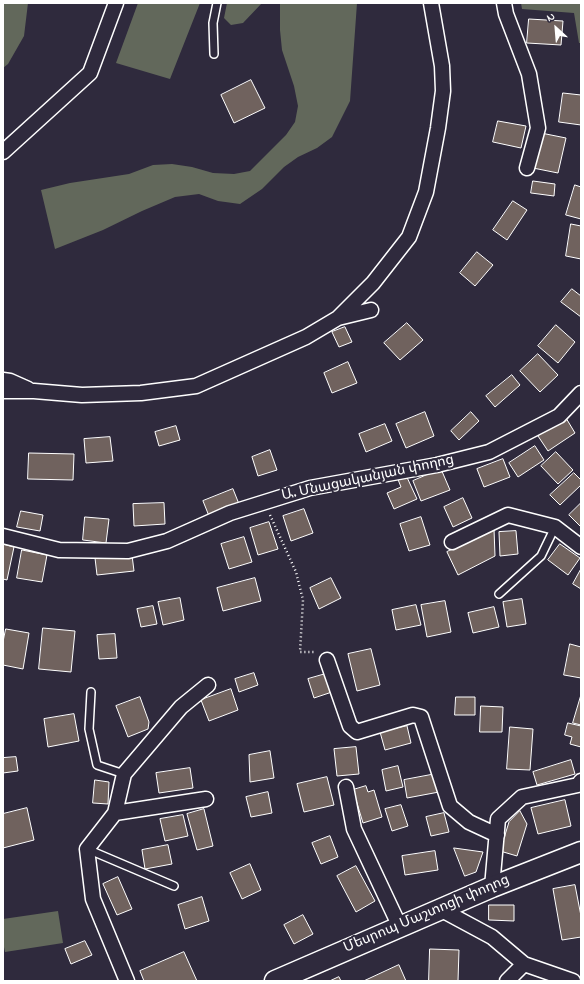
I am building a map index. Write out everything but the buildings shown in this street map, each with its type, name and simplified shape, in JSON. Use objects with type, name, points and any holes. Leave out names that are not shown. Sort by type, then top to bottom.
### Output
[{"type":"street","points":[[3,152],[90,73],[116,3]]},
{"type":"street","points":[[3,391],[82,395],[141,393],[196,386],[306,337],[338,318],[373,282],[408,237],[426,192],[438,128],[443,90],[442,66],[431,3]]},
{"type":"street","points":[[504,3],[506,14],[529,74],[538,128],[527,168]]},
{"type":"street","points":[[338,318],[371,310]]},
{"type":"street","points":[[3,380],[10,381],[34,392]]},
{"type":"street","name":"Ա. Մնացականյան փողոց","points":[[3,536],[59,550],[128,551],[167,541],[230,512],[310,488],[437,465],[489,452],[559,416],[581,393]]},
{"type":"street","points":[[452,542],[508,515],[555,527],[581,547]]},
{"type":"street","points":[[327,660],[350,726],[357,732],[413,715],[421,717],[450,806],[469,822],[497,835]]},
{"type":"street","points":[[127,981],[93,899],[87,849],[115,814],[124,774],[181,707],[208,685]]},
{"type":"street","points":[[492,887],[498,819],[522,797],[578,785],[581,781]]},
{"type":"street","points":[[346,788],[354,830],[400,926]]},
{"type":"street","points":[[115,814],[206,799]]},
{"type":"street","name":"Մեսրոպ Մաշտոցի փողոց","points":[[275,981],[492,887],[581,852]]},
{"type":"street","points":[[440,909],[492,937],[524,964],[573,981]]},
{"type":"street","points":[[508,981],[524,964]]},
{"type":"lane","points":[[214,54],[213,23],[217,3]]},
{"type":"lane","points":[[499,594],[541,556],[555,527]]},
{"type":"lane","points":[[91,692],[89,729],[97,765],[124,774]]},
{"type":"lane","points":[[87,849],[174,886]]},
{"type":"path","points":[[264,502],[296,572],[303,600],[300,652],[315,652],[327,660]]},
{"type":"green space","points":[[3,3],[28,3],[24,36],[8,64],[3,68]]},
{"type":"green space","points":[[138,3],[200,3],[170,79],[116,63]]},
{"type":"green space","points":[[227,3],[262,3],[243,23],[231,25],[224,18]]},
{"type":"green space","points":[[280,3],[357,3],[350,101],[332,137],[317,148],[298,157],[284,167],[262,189],[240,204],[218,201],[199,194],[175,197],[103,230],[55,249],[41,190],[70,183],[129,174],[153,165],[172,164],[192,167],[213,173],[234,174],[250,171],[286,135],[295,122],[298,106],[294,86],[282,50]]},
{"type":"green space","points":[[521,3],[581,3],[581,43],[579,43],[574,13],[522,9]]},
{"type":"green space","points":[[58,911],[63,943],[5,952],[3,942],[3,919]]}]
